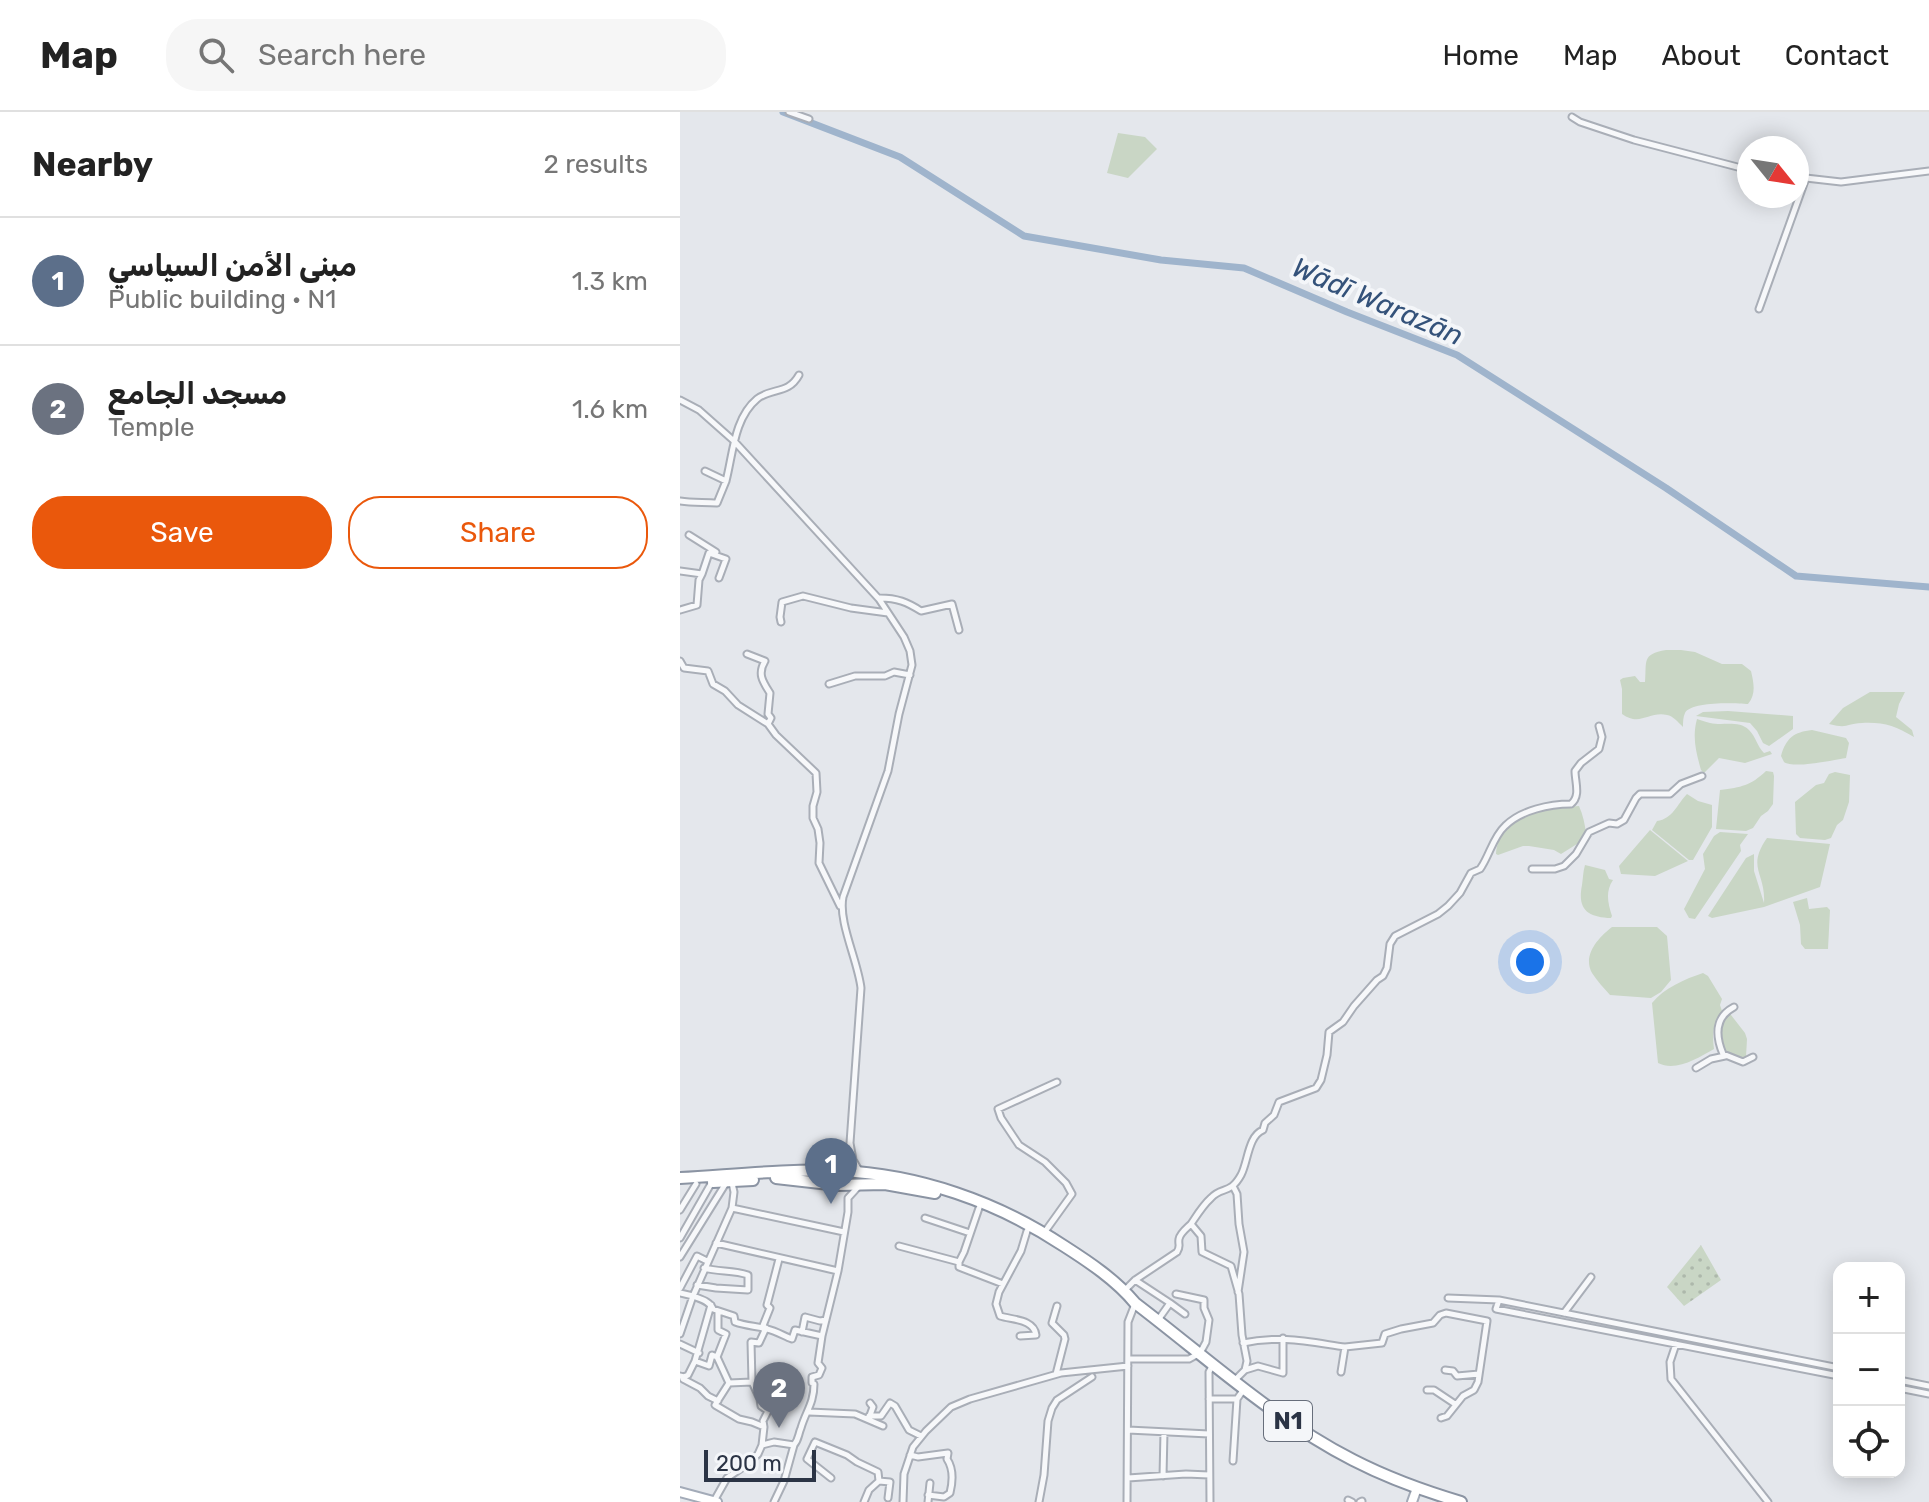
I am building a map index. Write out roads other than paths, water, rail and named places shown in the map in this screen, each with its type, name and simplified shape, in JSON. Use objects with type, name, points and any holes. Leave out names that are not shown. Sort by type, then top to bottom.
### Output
[{"type":"highway","name":"N1","points":[[680,1178],[837,1171],[861,1173],[914,1181],[1000,1210],[1044,1233],[1125,1291],[1135,1303],[1244,1389],[1324,1444],[1365,1466],[1461,1502]]},
{"type":"highway","points":[[836,1185],[831,1176],[837,1171]]},
{"type":"highway","points":[[680,1185],[779,1178],[860,1185],[866,1180],[861,1173]]},
{"type":"highway","name":"N1","points":[[860,1185],[885,1184],[931,1192],[979,1208],[1027,1231],[1135,1303]]},
{"type":"main road","points":[[1412,1502],[1417,1488]]},
{"type":"main road","points":[[680,1492],[715,1502]]},
{"type":"street","points":[[789,112],[809,119]]},
{"type":"street","points":[[1572,117],[1634,140],[1737,167]]},
{"type":"street","points":[[1809,178],[1841,182],[1929,171]]},
{"type":"street","points":[[1759,309],[1795,208]]},
{"type":"street","points":[[680,501],[689,504],[701,501],[717,503],[726,481],[738,427],[755,400],[794,384],[799,375]]},
{"type":"street","points":[[680,400],[699,410],[734,441],[879,599],[910,651],[912,665],[888,771],[841,909]]},
{"type":"street","points":[[705,471],[726,481]]},
{"type":"street","points":[[689,535],[726,559],[719,578]]},
{"type":"street","points":[[680,610],[697,605],[697,587],[709,553],[724,557]]},
{"type":"street","points":[[680,571],[702,574]]},
{"type":"street","points":[[781,622],[782,602],[803,596],[851,608],[889,613]]},
{"type":"street","points":[[879,599],[907,602],[921,611],[952,604],[959,630]]},
{"type":"street","points":[[747,654],[765,661],[760,673],[770,693],[768,714],[771,718],[768,724]]},
{"type":"street","points":[[680,661],[684,668],[708,671],[713,684],[768,724],[816,773],[813,818],[820,843],[819,863],[841,909],[861,988],[848,1160],[837,1171]]},
{"type":"street","points":[[829,684],[855,676],[885,676],[894,672],[910,675]]},
{"type":"street","points":[[1125,1291],[1135,1280],[1177,1252],[1180,1234],[1209,1199],[1214,1194],[1229,1190],[1238,1180],[1253,1139],[1274,1115],[1279,1102],[1316,1088],[1327,1055],[1329,1032],[1343,1022],[1383,976],[1390,944],[1395,936],[1448,906],[1467,883],[1471,873],[1480,869],[1505,825],[1523,814],[1575,801],[1575,771],[1599,749],[1602,735],[1599,726]]},
{"type":"street","points":[[1532,869],[1564,866],[1576,854],[1589,832],[1624,820],[1640,794],[1670,794],[1681,784],[1702,776]]},
{"type":"street","points":[[1726,1056],[1720,1048],[1717,1028],[1725,1011],[1734,1007]]},
{"type":"street","points":[[1696,1068],[1711,1059],[1726,1056],[1743,1062],[1753,1057]]},
{"type":"street","points":[[1044,1233],[1072,1194],[1066,1183],[1045,1162],[1019,1145],[998,1109],[1057,1082]]},
{"type":"street","points":[[850,1143],[853,1160],[861,1173]]},
{"type":"street","points":[[680,1238],[712,1182]]},
{"type":"street","points":[[680,1334],[697,1285],[732,1208],[734,1192],[729,1182]]},
{"type":"street","points":[[680,1257],[729,1182]]},
{"type":"street","points":[[680,1210],[696,1184]]},
{"type":"street","points":[[836,1185],[844,1193],[848,1212]]},
{"type":"street","points":[[774,1502],[809,1412],[814,1394],[812,1377],[819,1375],[822,1368],[818,1363],[822,1336],[838,1271],[848,1198],[860,1185]]},
{"type":"street","points":[[1233,1186],[1237,1194],[1244,1252],[1238,1293]]},
{"type":"street","points":[[732,1208],[844,1232]]},
{"type":"street","points":[[979,1208],[959,1267],[1003,1284]]},
{"type":"street","points":[[925,1218],[970,1233]]},
{"type":"street","points":[[1191,1224],[1201,1236],[1202,1252],[1231,1266],[1238,1293],[1247,1361],[1245,1370]]},
{"type":"street","points":[[1020,1336],[1036,1335],[1036,1330],[1025,1322],[1000,1316],[996,1304],[1027,1231]]},
{"type":"street","points":[[716,1243],[838,1271]]},
{"type":"street","points":[[899,1246],[959,1262]]},
{"type":"street","points":[[697,1285],[748,1290],[748,1275],[734,1270],[714,1270],[697,1256],[683,1274],[680,1290],[711,1305],[718,1312],[734,1316],[735,1322],[750,1327],[764,1328],[792,1339],[795,1330],[822,1336]]},
{"type":"street","points":[[768,1411],[761,1406],[752,1382],[751,1342],[759,1343],[770,1308],[767,1305],[768,1297],[779,1259]]},
{"type":"street","points":[[1564,1313],[1591,1277]]},
{"type":"street","points":[[1135,1280],[1185,1314]]},
{"type":"street","points":[[903,1502],[904,1474],[910,1455],[921,1436],[951,1407],[1056,1375],[1128,1363],[1189,1359],[1200,1353],[1206,1342],[1209,1320],[1204,1300],[1176,1294]]},
{"type":"street","points":[[1448,1298],[1499,1300],[1833,1367]]},
{"type":"street","points":[[1499,1300],[1496,1309],[1833,1375]]},
{"type":"street","points":[[1127,1502],[1128,1322],[1135,1303]]},
{"type":"street","points":[[1158,1321],[1170,1303]]},
{"type":"street","points":[[711,1305],[699,1353],[688,1375],[682,1379],[718,1401]]},
{"type":"street","points":[[1056,1375],[1065,1339],[1052,1323],[1057,1306]]},
{"type":"street","points":[[718,1312],[718,1330],[726,1334],[717,1357],[729,1383]]},
{"type":"street","points":[[1243,1343],[1263,1338],[1283,1338],[1345,1347],[1382,1343],[1385,1334],[1433,1323],[1446,1313],[1487,1321],[1478,1382],[1474,1390],[1463,1396],[1447,1416],[1441,1418]]},
{"type":"street","points":[[802,1332],[805,1317],[826,1320]]},
{"type":"street","points":[[1234,1381],[1245,1370],[1258,1366],[1283,1373],[1283,1338]]},
{"type":"street","points":[[680,1344],[699,1353]]},
{"type":"street","points":[[1676,1344],[1670,1362],[1671,1379],[1768,1502]]},
{"type":"street","points":[[1341,1372],[1345,1347]]},
{"type":"street","points":[[695,1361],[709,1366],[712,1355],[717,1357]]},
{"type":"street","points":[[1210,1502],[1209,1372],[1213,1364]]},
{"type":"street","points":[[1445,1370],[1453,1371],[1457,1376],[1479,1374]]},
{"type":"street","points":[[1039,1502],[1044,1475],[1045,1439],[1052,1408],[1057,1400],[1092,1377]]},
{"type":"street","points":[[1905,1381],[1929,1386]]},
{"type":"street","points":[[729,1383],[752,1382]]},
{"type":"street","points":[[729,1383],[715,1405],[729,1414],[764,1427]]},
{"type":"street","points":[[715,1502],[727,1478],[758,1454],[762,1445],[763,1421],[768,1411],[795,1387]]},
{"type":"street","points":[[1233,1461],[1237,1399],[1244,1389]]},
{"type":"street","points":[[1905,1389],[1929,1394]]},
{"type":"street","points":[[1427,1390],[1434,1390],[1455,1404]]},
{"type":"street","points":[[1209,1399],[1237,1399]]},
{"type":"street","points":[[869,1418],[873,1407],[870,1403]]},
{"type":"street","points":[[869,1418],[881,1416],[890,1403],[909,1430],[921,1436]]},
{"type":"street","points":[[809,1412],[850,1413],[883,1426]]},
{"type":"street","points":[[1128,1430],[1209,1434]]},
{"type":"street","points":[[1163,1476],[1164,1432]]},
{"type":"street","points":[[762,1445],[774,1442],[794,1445]]},
{"type":"street","points":[[831,1478],[807,1459],[815,1442],[878,1472],[879,1481]]},
{"type":"street","points":[[910,1455],[918,1457],[948,1453],[947,1459],[952,1464],[950,1493],[928,1499],[930,1483]]},
{"type":"street","points":[[1128,1478],[1209,1475]]},
{"type":"street","points":[[864,1502],[869,1490],[879,1481],[890,1482],[888,1498]]},
{"type":"waterway","name":"Wādī Warazān","points":[[783,112],[900,157],[1024,236],[1161,260],[1244,268],[1457,355],[1666,488],[1796,576],[1929,587]]},
{"type":"place","name":"مبنى الأمن السياسي","points":[[831,1204]]},
{"type":"place","name":"مسجد الجامع","points":[[779,1428]]}]
